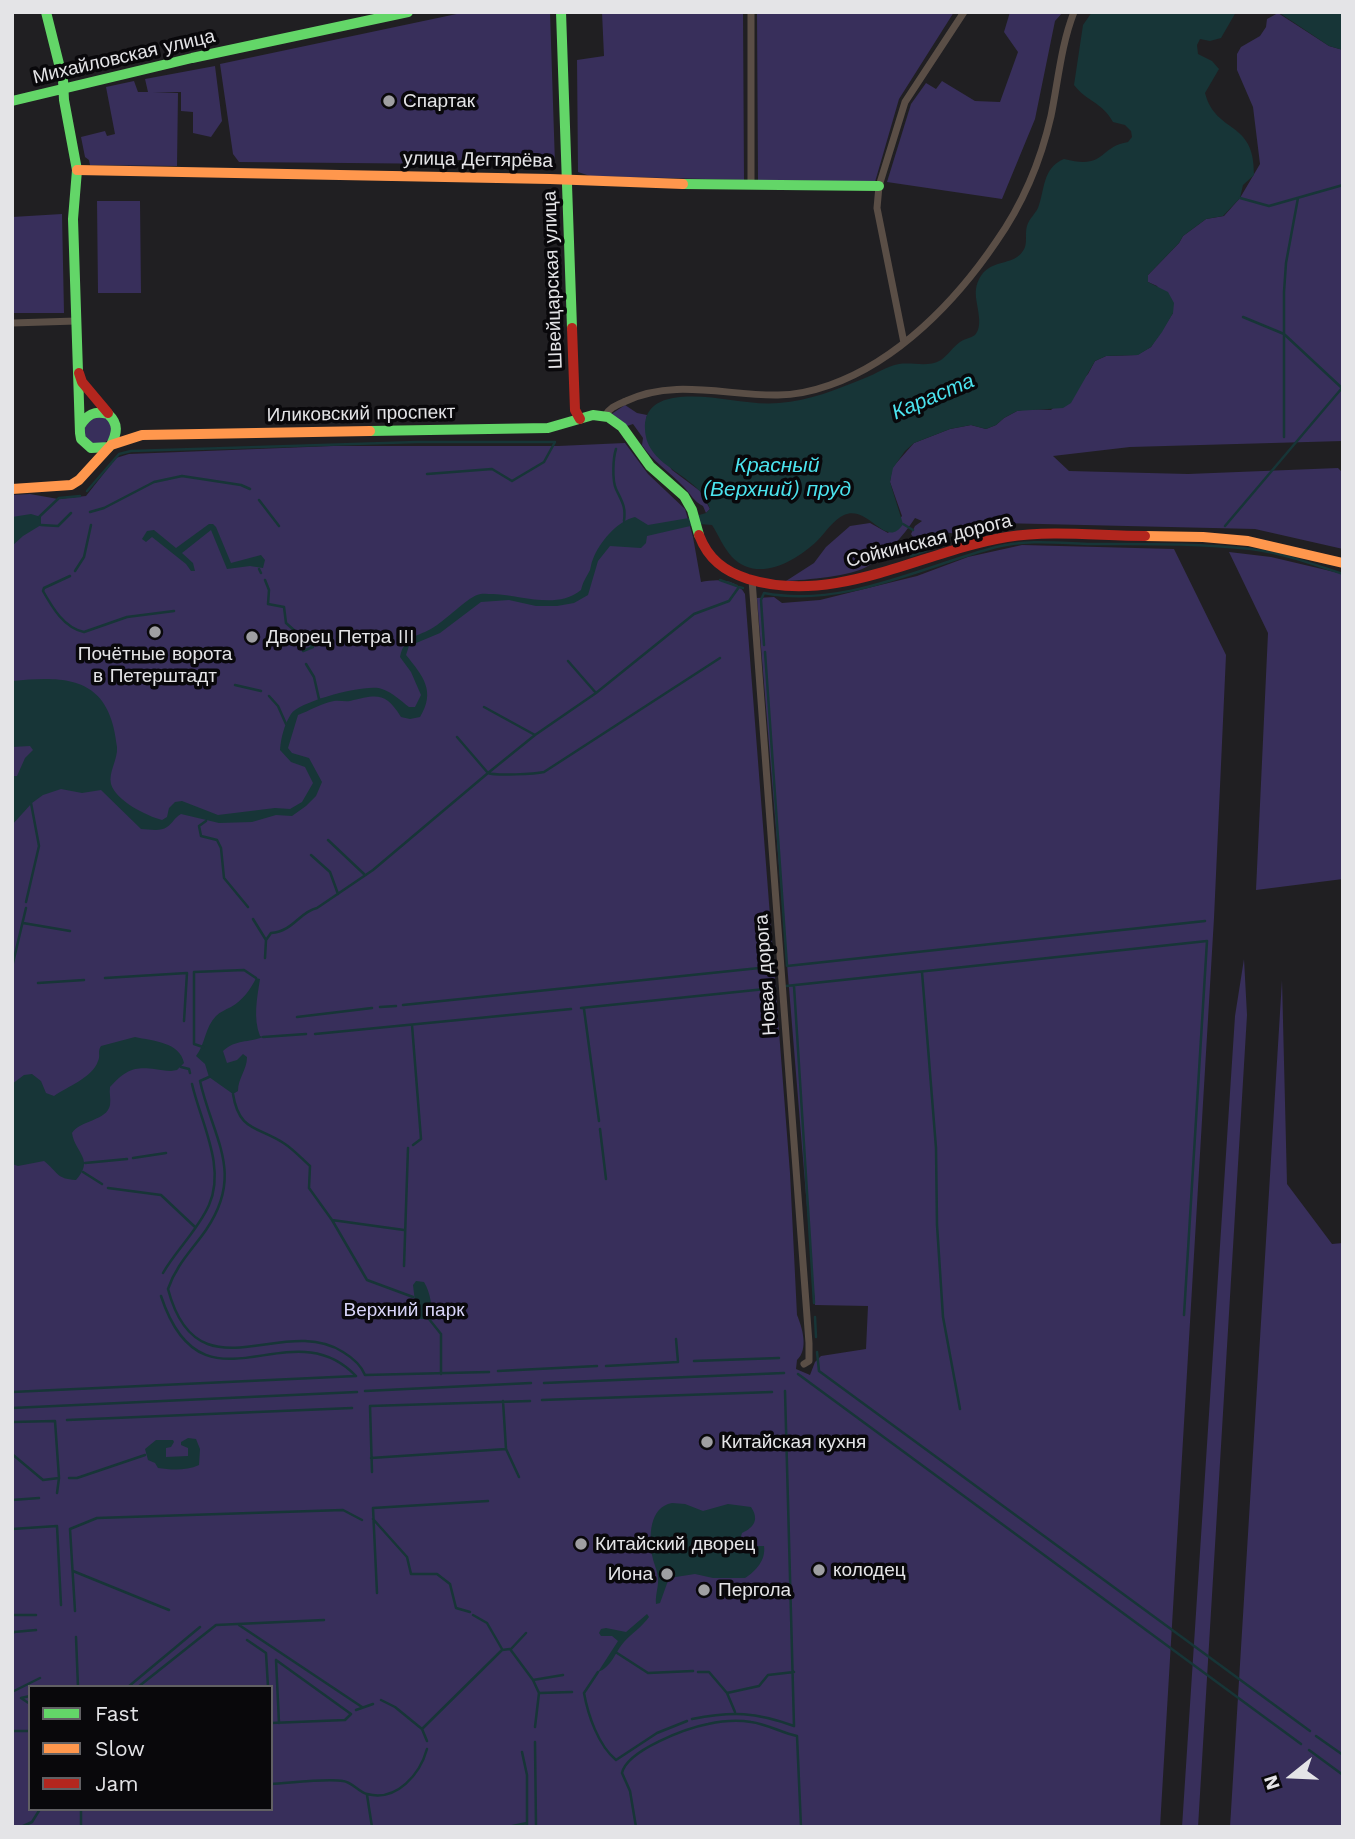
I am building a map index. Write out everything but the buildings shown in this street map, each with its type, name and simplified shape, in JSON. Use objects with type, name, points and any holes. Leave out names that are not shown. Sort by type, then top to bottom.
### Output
[{"type":"main road","points":[[47,12],[77,170],[73,219],[77,367],[81,439],[91,448],[110,446],[117,437],[116,421],[82,382],[77,367]]},
{"type":"main road","name":"Михайловская улица","points":[[12,101],[408,12]]},
{"type":"main road","name":"Швейцарская улица","points":[[561,12],[575,410],[580,419]]},
{"type":"main road","name":"улица Дегтярёва","points":[[77,170],[650,184],[879,186]]},
{"type":"main road","points":[[80,429],[87,415],[94,412],[109,414],[126,430],[142,435]]},
{"type":"main road","name":"Иликовский проспект","points":[[12,489],[62,488],[71,485],[79,480],[110,446],[142,435],[548,429],[596,415],[605,416]]},
{"type":"main road","name":"Сойкинская дорога","points":[[605,416],[622,428],[650,466],[684,496],[704,548],[716,564],[752,580],[789,586],[816,585],[889,570],[999,539],[1050,534],[1235,540],[1343,563]]},
{"type":"street","points":[[751,12],[751,184]]},
{"type":"street","points":[[904,343],[877,208],[879,186],[905,102],[964,12]]},
{"type":"street","points":[[605,416],[610,408],[652,391],[673,389],[760,395],[800,394],[849,377],[904,343],[961,287],[1013,217],[1044,141],[1074,12]]},
{"type":"street","points":[[12,323],[76,321]]},
{"type":"street","name":"Новая дорога","points":[[752,580],[809,1343],[809,1361],[804,1364]]},
{"type":"green space","name":"Спартак","points":[[466,12],[550,12],[555,164],[550,160],[456,160],[456,164],[239,162],[233,154],[220,64]]},
{"type":"green space","points":[[602,12],[743,12],[744,180],[590,176],[578,172],[577,60],[604,56]]},
{"type":"green space","points":[[757,12],[954,12],[899,99],[875,182],[758,180]]},
{"type":"green space","points":[[1010,12],[1063,12],[1055,21],[1035,119],[1002,199],[887,182],[911,104],[926,83],[936,89],[942,81],[975,101],[1000,102],[1018,52],[1004,32]]},
{"type":"green space","points":[[1278,13],[1329,46],[1343,50],[1343,441],[1130,447],[1053,456],[1069,471],[1188,474],[1338,468],[1343,473],[1343,549],[1255,529],[999,523],[963,535],[944,532],[938,543],[927,550],[918,545],[911,534],[915,526],[922,521],[915,518],[888,550],[861,569],[828,577],[786,581],[814,563],[826,547],[850,526],[870,523],[888,533],[902,516],[890,482],[892,468],[914,443],[950,429],[971,425],[986,429],[1017,411],[1051,410],[1088,374],[1095,361],[1106,356],[1137,355],[1151,347],[1173,313],[1157,286],[1148,282],[1148,275],[1183,236],[1206,219],[1224,216],[1240,198],[1260,164],[1253,107],[1237,70],[1237,54],[1241,47],[1260,36],[1266,27],[1267,19]]},
{"type":"green space","points":[[215,66],[222,121],[211,137],[193,133],[193,112],[181,111],[181,92],[153,92],[178,93],[177,166],[90,165],[85,157],[81,137],[105,131],[107,136],[115,134],[106,87],[134,81],[138,92],[148,92],[145,79]]},
{"type":"green space","points":[[97,201],[140,201],[141,293],[98,293]]},
{"type":"green space","points":[[62,214],[64,313],[12,313],[12,217]]},
{"type":"green space","points":[[625,405],[637,413],[647,415],[645,428],[672,470],[700,491],[710,509],[706,513],[703,506],[646,451],[642,445],[643,438],[633,424],[627,426],[610,415]]},
{"type":"green space","points":[[98,416],[108,420],[112,430],[108,440],[98,444],[88,440],[84,430],[88,420]]},
{"type":"green space","name":"Верхний парк","points":[[625,443],[648,474],[685,509],[701,582],[732,582],[745,594],[790,1173],[797,1315],[804,1344],[796,1369],[810,1375],[815,1362],[821,1356],[866,1349],[868,1306],[815,1305],[757,598],[774,597],[782,603],[820,600],[917,576],[968,557],[1022,545],[1174,549],[1226,655],[1214,918],[1160,1827],[12,1827],[12,495],[30,494],[58,499],[86,496],[116,458],[129,454],[333,446],[558,446]]},
{"type":"green space","points":[[1229,552],[1271,557],[1343,574],[1343,879],[1256,890],[1268,633]]},
{"type":"green space","points":[[1244,959],[1247,1015],[1198,1827],[1182,1827],[1235,1016]]},
{"type":"green space","points":[[1282,980],[1287,1184],[1332,1244],[1343,1243],[1343,1827],[1230,1827]]},
{"type":"water","name":"Красный (Верхний) пруд","points":[[1092,12],[1236,12],[1221,38],[1210,41],[1200,39],[1197,45],[1198,54],[1212,61],[1219,69],[1205,93],[1210,106],[1217,116],[1248,144],[1253,157],[1254,175],[1243,185],[1240,198],[1223,216],[1206,219],[1183,236],[1148,275],[1148,282],[1168,292],[1174,303],[1173,313],[1151,347],[1138,355],[1106,356],[1095,361],[1071,403],[1063,408],[1017,411],[986,429],[971,425],[950,429],[914,443],[893,468],[890,482],[903,524],[897,531],[883,530],[853,513],[844,515],[798,556],[776,567],[764,569],[742,565],[729,553],[712,525],[699,524],[647,536],[646,543],[641,548],[610,546],[598,561],[588,595],[574,603],[536,606],[509,600],[481,602],[440,633],[409,646],[406,655],[418,670],[427,691],[425,708],[420,717],[401,717],[390,703],[379,697],[329,702],[298,715],[288,748],[292,753],[309,758],[322,782],[316,796],[292,816],[276,815],[252,822],[219,823],[181,814],[164,829],[141,829],[101,790],[82,793],[61,789],[43,795],[32,803],[12,825],[12,776],[17,776],[25,758],[33,750],[30,746],[12,747],[12,681],[69,681],[96,694],[106,707],[113,724],[117,747],[111,784],[125,802],[148,815],[162,820],[167,817],[169,808],[175,802],[182,801],[218,815],[275,808],[290,809],[302,802],[313,783],[305,767],[291,762],[280,750],[286,723],[297,709],[335,694],[374,688],[389,692],[409,707],[415,707],[421,695],[411,672],[400,657],[408,640],[434,627],[479,594],[538,600],[571,596],[581,590],[600,546],[628,519],[635,517],[648,525],[689,518],[706,513],[710,509],[705,497],[696,487],[664,463],[648,442],[645,422],[656,404],[667,399],[686,397],[753,403],[802,400],[895,365],[936,362],[960,342],[975,335],[979,325],[976,289],[980,278],[992,266],[1014,259],[1025,247],[1027,226],[1038,208],[1045,180],[1052,168],[1064,159],[1078,162],[1095,160],[1111,148],[1128,142],[1132,137],[1131,131],[1125,125],[1113,122],[1104,110],[1074,85],[1083,25]]},
{"type":"water","points":[[1278,12],[1343,12],[1343,50],[1329,46]]},
{"type":"water","points":[[31,514],[41,517],[41,525],[12,546],[12,517]]},
{"type":"water","points":[[209,524],[216,527],[231,563],[261,555],[265,560],[263,568],[250,566],[227,569],[211,530],[182,553],[193,563],[195,571],[191,571],[152,537],[146,542],[142,539],[147,531],[154,530],[176,548]]},
{"type":"water","points":[[256,978],[260,979],[257,1022],[260,1036],[263,1037],[237,1043],[223,1051],[227,1063],[237,1060],[243,1054],[247,1057],[238,1091],[233,1094],[209,1077],[205,1064],[196,1056],[212,1020],[242,998]]},
{"type":"water","points":[[135,1037],[171,1047],[177,1051],[184,1063],[177,1070],[171,1071],[145,1068],[131,1070],[110,1087],[108,1110],[72,1133],[84,1161],[84,1167],[76,1180],[61,1176],[44,1161],[18,1166],[12,1164],[12,1084],[24,1075],[32,1074],[41,1081],[46,1093],[54,1096],[91,1072],[98,1061],[101,1046]]},
{"type":"water","points":[[416,1281],[424,1282],[428,1291],[431,1306],[429,1319],[417,1319],[413,1285]]},
{"type":"water","points":[[188,1438],[196,1439],[200,1449],[199,1465],[168,1469],[158,1468],[148,1460],[145,1449],[156,1440],[173,1440],[171,1447],[166,1448],[166,1457],[188,1456],[188,1448],[181,1445],[181,1442]]},
{"type":"water","points":[[672,1503],[685,1504],[703,1511],[728,1504],[751,1507],[755,1515],[754,1522],[742,1533],[740,1540],[745,1546],[764,1546],[759,1565],[745,1578],[713,1578],[695,1574],[669,1578],[660,1603],[656,1604],[658,1577],[652,1555],[652,1524],[659,1510]]},
{"type":"water","points":[[647,1614],[649,1617],[646,1621],[624,1642],[607,1667],[598,1672],[618,1641],[612,1636],[601,1636],[601,1629],[626,1632]]},
{"type":"waterway","points":[[1240,198],[1269,206],[1343,185]]},
{"type":"waterway","points":[[1284,437],[1284,292],[1286,263],[1298,198]]},
{"type":"waterway","points":[[1243,317],[1284,334],[1343,389]]},
{"type":"waterway","points":[[1225,526],[1342,388]]},
{"type":"waterway","points":[[87,491],[119,454],[131,451],[417,442],[555,442],[544,462],[512,481],[492,469],[427,474]]},
{"type":"waterway","points":[[616,449],[614,480],[624,508],[624,521]]},
{"type":"waterway","points":[[90,512],[104,508],[154,482],[182,476],[241,485],[250,489]]},
{"type":"waterway","points":[[39,517],[59,498],[80,496]]},
{"type":"waterway","points":[[259,500],[279,526]]},
{"type":"waterway","points":[[41,525],[58,526],[71,513]]},
{"type":"waterway","points":[[903,524],[913,530]]},
{"type":"waterway","points":[[75,571],[84,557],[91,525]]},
{"type":"waterway","points":[[764,645],[761,600],[764,593],[794,596],[853,590],[996,547],[1020,543],[1231,547],[1274,553],[1343,574]]},
{"type":"waterway","points":[[911,556],[927,550]]},
{"type":"waterway","points":[[259,569],[261,573]]},
{"type":"waterway","points":[[70,576],[44,588],[43,591],[59,616],[77,630],[84,632],[127,617],[174,611]]},
{"type":"waterway","points":[[265,580],[269,590],[268,604],[284,607],[286,623],[313,647],[303,651]]},
{"type":"waterway","points":[[720,580],[737,586]]},
{"type":"waterway","points":[[535,735],[596,693],[694,614],[729,601],[739,587],[743,588]]},
{"type":"waterway","points":[[765,652],[787,966],[1205,921]]},
{"type":"waterway","points":[[266,940],[271,933],[285,929],[305,913],[317,908],[373,870],[488,773],[544,772],[720,658]]},
{"type":"waterway","points":[[568,661],[596,693]]},
{"type":"waterway","points":[[306,664],[314,677],[319,699]]},
{"type":"waterway","points":[[235,685],[261,691]]},
{"type":"waterway","points":[[269,696],[278,706],[286,724]]},
{"type":"waterway","points":[[457,737],[488,773],[535,735],[484,707]]},
{"type":"waterway","points":[[26,902],[39,846],[31,803]]},
{"type":"waterway","points":[[206,821],[199,826],[201,836],[217,840],[221,848],[224,878],[248,907]]},
{"type":"waterway","points":[[328,840],[364,874]]},
{"type":"waterway","points":[[311,855],[330,872],[338,894]]},
{"type":"waterway","points":[[12,967],[26,908]]},
{"type":"waterway","points":[[253,919],[266,940],[265,958]]},
{"type":"waterway","points":[[23,923],[70,931]]},
{"type":"waterway","points":[[786,986],[1207,941],[1184,1315]]},
{"type":"waterway","points":[[403,1005],[769,967]]},
{"type":"waterway","points":[[203,1047],[194,1044],[194,972],[244,970],[256,978]]},
{"type":"waterway","points":[[922,972],[936,1148],[937,1225],[943,1317],[960,1409]]},
{"type":"waterway","points":[[105,978],[187,973],[184,1021]]},
{"type":"waterway","points":[[38,983],[84,980]]},
{"type":"waterway","points":[[794,986],[814,1303]]},
{"type":"waterway","points":[[581,1008],[775,988]]},
{"type":"waterway","points":[[380,1007],[396,1006]]},
{"type":"waterway","points":[[297,1017],[372,1008]]},
{"type":"waterway","points":[[315,1034],[571,1009]]},
{"type":"waterway","points":[[584,1009],[599,1121]]},
{"type":"waterway","points":[[412,1025],[421,1139],[413,1145]]},
{"type":"waterway","points":[[263,1037],[306,1034]]},
{"type":"waterway","points":[[181,1067],[189,1069],[190,1073]]},
{"type":"waterway","points":[[209,1077],[200,1081],[222,1156],[225,1173],[223,1191],[206,1230],[180,1265],[168,1289],[181,1322],[199,1340],[220,1347],[294,1341],[319,1343],[343,1352],[359,1365],[365,1375],[489,1372]]},
{"type":"waterway","points":[[163,1273],[204,1214],[214,1190],[215,1176],[210,1145],[192,1084]]},
{"type":"waterway","points":[[233,1094],[245,1122],[285,1144],[310,1166],[309,1188],[332,1220],[367,1280],[413,1297]]},
{"type":"waterway","points":[[600,1129],[606,1179]]},
{"type":"waterway","points":[[404,1266],[408,1148]]},
{"type":"waterway","points":[[133,1158],[166,1153]]},
{"type":"waterway","points":[[85,1163],[127,1159]]},
{"type":"waterway","points":[[83,1172],[102,1184]]},
{"type":"waterway","points":[[108,1188],[161,1195],[195,1227]]},
{"type":"waterway","points":[[332,1220],[404,1230]]},
{"type":"waterway","points":[[161,1296],[179,1333],[200,1352],[224,1359],[304,1352],[330,1358],[356,1376]]},
{"type":"waterway","points":[[815,1317],[816,1337]]},
{"type":"waterway","points":[[429,1319],[441,1334],[441,1374]]},
{"type":"waterway","points":[[606,1366],[678,1362],[676,1339]]},
{"type":"waterway","points":[[817,1352],[819,1371],[1310,1731]]},
{"type":"waterway","points":[[694,1361],[779,1358]]},
{"type":"waterway","points":[[498,1371],[597,1366]]},
{"type":"waterway","points":[[544,1383],[784,1373]]},
{"type":"waterway","points":[[798,1374],[1301,1744]]},
{"type":"waterway","points":[[12,1392],[356,1376]]},
{"type":"waterway","points":[[365,1391],[531,1383]]},
{"type":"waterway","points":[[692,1719],[744,1714],[794,1726],[785,1391]]},
{"type":"waterway","points":[[12,1408],[357,1392]]},
{"type":"waterway","points":[[542,1400],[772,1392]]},
{"type":"waterway","points":[[503,1401],[506,1449],[519,1477]]},
{"type":"waterway","points":[[372,1472],[370,1406],[530,1401]]},
{"type":"waterway","points":[[67,1420],[352,1408]]},
{"type":"waterway","points":[[12,1422],[55,1421],[59,1478],[57,1493]]},
{"type":"waterway","points":[[371,1458],[506,1449]]},
{"type":"waterway","points":[[12,1454],[43,1480],[59,1478]]},
{"type":"waterway","points":[[69,1478],[77,1478],[145,1455]]},
{"type":"waterway","points":[[12,1500],[39,1498]]},
{"type":"waterway","points":[[377,1593],[373,1508],[488,1501]]},
{"type":"waterway","points":[[75,1611],[70,1529],[97,1518],[343,1510],[362,1520]]},
{"type":"waterway","points":[[373,1519],[407,1557],[411,1574],[437,1574],[450,1584],[456,1608],[470,1612]]},
{"type":"waterway","points":[[12,1529],[57,1526],[61,1605]]},
{"type":"waterway","points":[[73,1571],[169,1610]]},
{"type":"waterway","points":[[12,1615],[36,1615]]},
{"type":"waterway","points":[[473,1615],[487,1623],[502,1649]]},
{"type":"waterway","points":[[141,1685],[216,1625],[324,1620]]},
{"type":"waterway","points":[[239,1625],[362,1707]]},
{"type":"waterway","points":[[130,1685],[200,1627]]},
{"type":"waterway","points":[[12,1634],[36,1630]]},
{"type":"waterway","points":[[511,1649],[526,1633]]},
{"type":"waterway","points":[[76,1637],[78,1685]]},
{"type":"waterway","points":[[247,1640],[266,1653],[268,1685]]},
{"type":"waterway","points":[[381,1700],[395,1707],[422,1729],[502,1650],[510,1649],[533,1680],[539,1693],[535,1727]]},
{"type":"waterway","points":[[617,1653],[648,1673],[693,1671]]},
{"type":"waterway","points":[[276,1660],[279,1723]]},
{"type":"waterway","points":[[273,1723],[345,1720],[351,1714],[276,1660]]},
{"type":"waterway","points":[[598,1672],[584,1693],[595,1729],[616,1760],[657,1733],[687,1721]]},
{"type":"waterway","points":[[698,1672],[709,1672],[727,1693],[735,1712]]},
{"type":"waterway","points":[[727,1693],[759,1686],[768,1675],[794,1672]]},
{"type":"waterway","points":[[533,1680],[563,1675]]},
{"type":"waterway","points":[[12,1692],[40,1678]]},
{"type":"waterway","points":[[540,1693],[572,1692]]},
{"type":"waterway","points":[[21,1698],[28,1696]]},
{"type":"waterway","points":[[21,1698],[28,1703]]},
{"type":"waterway","points":[[356,1710],[373,1704]]},
{"type":"waterway","points":[[636,1827],[630,1791],[622,1773],[626,1764],[646,1748],[673,1735],[708,1724],[735,1721],[757,1723],[797,1736],[801,1827]]},
{"type":"waterway","points":[[422,1729],[427,1741]]},
{"type":"waterway","points":[[12,1731],[28,1731]]},
{"type":"waterway","points":[[1316,1736],[1343,1755]]},
{"type":"waterway","points":[[535,1742],[536,1827]]},
{"type":"waterway","points":[[273,1784],[336,1780],[346,1782],[367,1794],[388,1794],[406,1784],[413,1776],[427,1749]]},
{"type":"waterway","points":[[1309,1750],[1343,1775]]},
{"type":"waterway","points":[[522,1752],[527,1775],[527,1827]]},
{"type":"waterway","points":[[367,1795],[372,1827]]},
{"type":"waterway","points":[[21,1827],[32,1822],[39,1811]]},
{"type":"waterway","points":[[81,1811],[81,1827]]},
{"type":"waterway","points":[[508,1827],[527,1823]]},
{"type":"waterway","points":[[12,1826],[16,1827]]},
{"type":"traffic: fast","points":[[46,12],[63,80],[77,170],[73,219],[80,433],[81,439],[91,448],[109,447]]},
{"type":"traffic: fast","points":[[12,101],[192,58],[408,12]]},
{"type":"traffic: fast","points":[[561,12],[572,328]]},
{"type":"traffic: fast","points":[[683,184],[879,186]]},
{"type":"traffic: fast","points":[[80,426],[91,414],[108,414],[116,429],[111,445]]},
{"type":"traffic: fast","points":[[370,431],[548,428],[593,415],[608,417],[622,427],[650,466],[684,496],[692,510],[699,535]]},
{"type":"traffic: slow","points":[[77,170],[683,184]]},
{"type":"traffic: slow","points":[[12,489],[71,485],[79,480],[111,445],[142,435],[370,431]]},
{"type":"traffic: slow","points":[[1145,536],[1248,541],[1343,563]]},
{"type":"traffic: jam","points":[[572,328],[575,410],[580,419]]},
{"type":"traffic: jam","points":[[79,373],[82,382],[108,413]]},
{"type":"traffic: jam","points":[[699,535],[707,551],[724,568],[748,579],[781,586],[814,586],[846,581],[1007,537],[1059,534],[1145,536]]},
{"type":"place","name":"Спартак","points":[[389,101]]},
{"type":"place","name":"Почётные ворота в Петерштадт","points":[[155,632]]},
{"type":"place","name":"Дворец Петра III","points":[[252,637]]},
{"type":"place","name":"Китайская кухня","points":[[707,1442]]},
{"type":"place","name":"Китайский дворец","points":[[581,1544]]},
{"type":"place","name":"колодец","points":[[819,1570]]},
{"type":"place","name":"Иона","points":[[667,1574]]},
{"type":"place","name":"Пергола","points":[[704,1590]]},
{"type":"water label","name":"Караста","points":[[933,397]]}]
